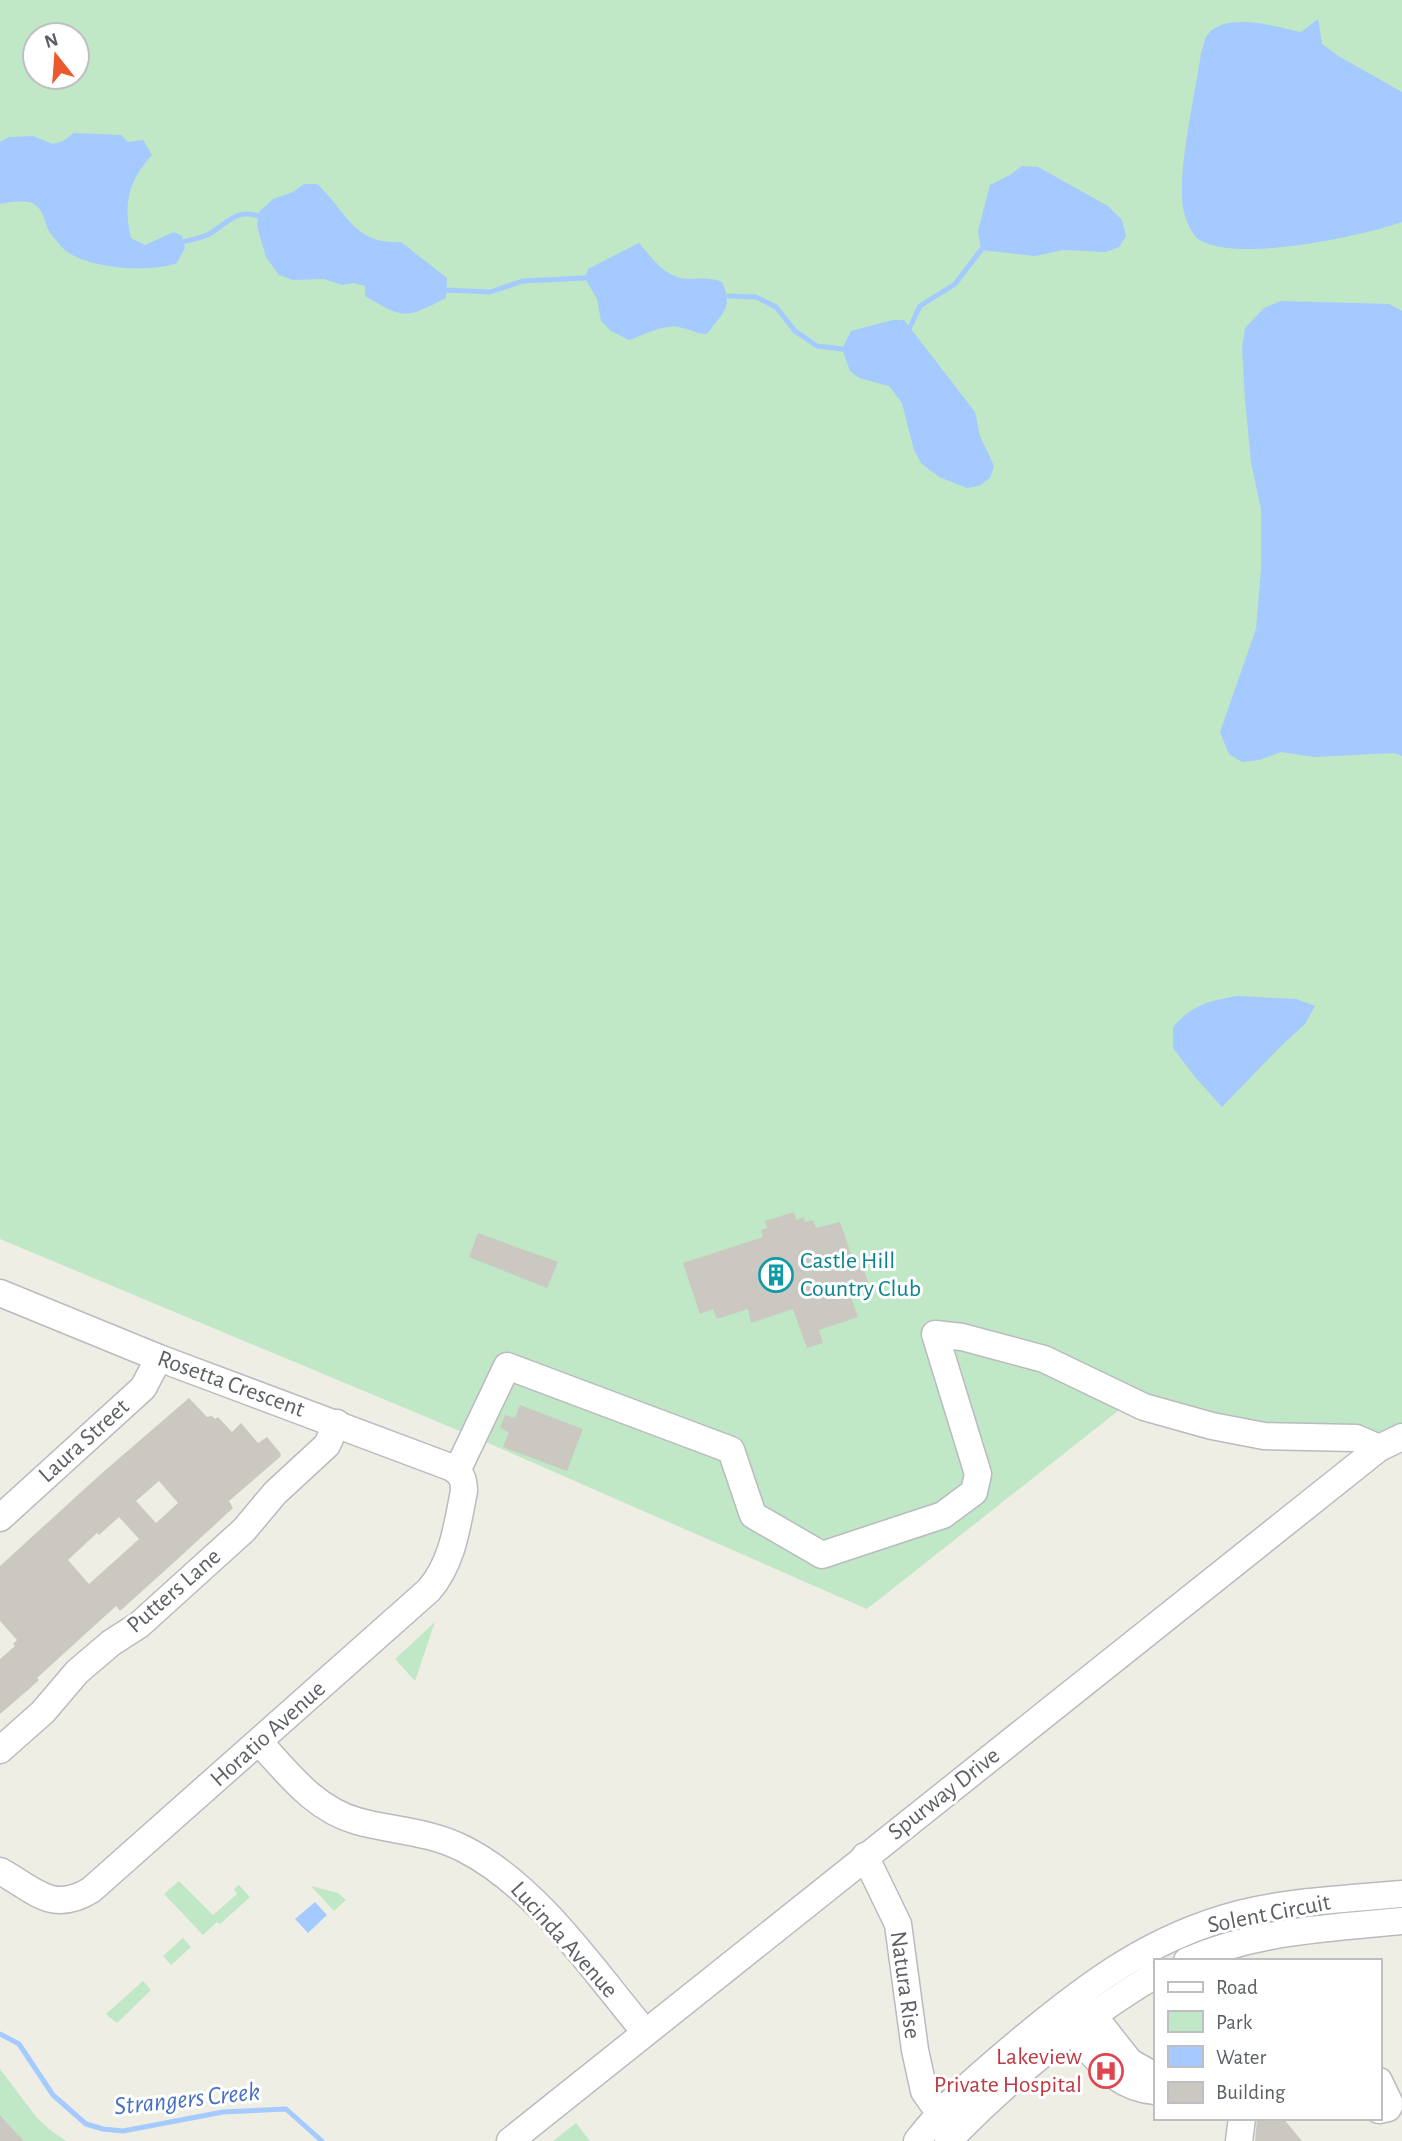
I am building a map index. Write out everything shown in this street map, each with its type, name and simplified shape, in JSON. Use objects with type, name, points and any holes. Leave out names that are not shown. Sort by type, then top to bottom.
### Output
[{"type":"street","name":"Rosetta Crescent","points":[[0,1293],[159,1358],[337,1423],[459,1473]]},
{"type":"street","name":"Spurway Drive","points":[[459,1473],[507,1366],[731,1450],[753,1515],[822,1555],[943,1515],[974,1492],[978,1474],[936,1334],[1044,1359],[1144,1407],[1212,1426],[1264,1436],[1356,1438],[1390,1443]]},
{"type":"street","name":"Laura Street","points":[[0,1518],[143,1388],[159,1358]]},
{"type":"street","name":"Putters Lane","points":[[0,1750],[43,1712],[77,1672],[111,1643],[139,1625],[244,1531],[275,1493],[327,1445],[337,1423]]},
{"type":"street","name":"Spurway Drive","points":[[510,2141],[1390,1443]]},
{"type":"street","name":"Horatio Avenue","points":[[0,1871],[48,1899],[62,1902],[77,1899],[92,1890],[429,1590],[439,1578],[451,1551],[464,1491],[464,1482],[459,1473]]},
{"type":"street","name":"Lucinda Avenue","points":[[259,1742],[312,1798],[330,1810],[357,1821],[432,1836],[464,1849],[502,1872],[537,1902],[645,2032]]},
{"type":"street","name":"Natura Rise","points":[[866,1856],[898,1924],[915,2050],[924,2091],[940,2114]]},
{"type":"street","name":"Solent Circuit","points":[[917,2141],[982,2073],[1063,2005],[1124,1962],[1157,1944],[1189,1930],[1240,1914],[1296,1904],[1402,1894]]},
{"type":"street","name":"Solent Circuit","points":[[1191,1959],[1268,1935],[1402,1921]]},
{"type":"street","points":[[948,2141],[975,2113],[1093,2015],[1154,1976]]},
{"type":"street","points":[[1093,2015],[1121,2053],[1150,2067]]},
{"type":"street","points":[[1072,2032],[1118,2080],[1139,2089],[1154,2091]]},
{"type":"street","points":[[1239,2141],[1242,2120]]},
{"type":"green space","name":"Castle Hill Country Club","points":[[0,0],[1402,0],[1402,1429],[1352,1435],[1260,1432],[1142,1392],[867,1609],[479,1439],[0,1239]]},
{"type":"green space","points":[[435,1622],[415,1681],[395,1659]]},
{"type":"green space","points":[[179,1881],[213,1915],[237,1894],[234,1889],[239,1885],[250,1897],[220,1924],[217,1922],[203,1935],[164,1894]]},
{"type":"green space","points":[[311,1886],[338,1893],[346,1900],[334,1911]]},
{"type":"green space","points":[[183,1938],[191,1947],[171,1965],[163,1956]]},
{"type":"green space","points":[[143,1981],[151,1990],[117,2023],[106,2014]]},
{"type":"green space","points":[[0,2069],[37,2118],[66,2141],[24,2141],[0,2115]]},
{"type":"green space","points":[[576,2123],[590,2141],[553,2141]]},
{"type":"water","points":[[1318,19],[1322,44],[1402,92],[1402,222],[1329,240],[1268,248],[1215,246],[1198,239],[1185,216],[1182,181],[1191,112],[1206,37],[1224,24],[1237,22],[1265,24],[1301,32]]},
{"type":"water","points":[[74,133],[121,135],[128,142],[143,140],[152,155],[137,174],[130,194],[128,214],[131,238],[145,245],[174,232],[182,236],[185,248],[177,263],[136,268],[90,262],[62,248],[49,231],[37,206],[25,202],[0,204],[0,142],[9,137],[33,136],[53,144]]},
{"type":"water","points":[[1022,166],[1038,167],[1108,206],[1122,220],[1126,236],[1119,247],[1106,252],[1063,250],[1035,256],[981,250],[978,231],[990,185]]},
{"type":"water","points":[[304,184],[317,184],[361,232],[372,238],[401,242],[447,278],[446,298],[422,310],[406,314],[389,309],[365,296],[365,286],[354,283],[342,285],[324,279],[293,280],[279,275],[266,257],[257,226],[259,212],[273,199],[293,192]]},
{"type":"water","points":[[639,243],[660,267],[673,275],[722,282],[727,298],[725,310],[707,334],[673,326],[629,340],[611,331],[601,321],[597,299],[585,278],[588,269]]},
{"type":"water","points":[[1281,301],[1389,304],[1402,311],[1402,756],[1394,753],[1314,757],[1281,752],[1259,760],[1242,762],[1229,754],[1220,732],[1256,629],[1261,570],[1261,509],[1251,462],[1242,348],[1245,328],[1264,308]]},
{"type":"water","points":[[893,320],[904,320],[975,412],[980,436],[994,466],[990,478],[979,486],[967,488],[939,477],[921,463],[914,450],[902,403],[889,386],[859,378],[850,371],[842,349],[851,331]]},
{"type":"water","points":[[1237,996],[1296,999],[1315,1006],[1305,1024],[1222,1107],[1173,1048],[1173,1027],[1202,1005]]},
{"type":"water","points":[[315,1902],[327,1915],[308,1933],[295,1919]]},
{"type":"building","name":"Castle Hill Country Club","points":[[794,1212],[796,1220],[804,1217],[805,1222],[813,1220],[816,1228],[840,1222],[856,1268],[862,1266],[868,1282],[848,1289],[858,1317],[819,1330],[823,1343],[807,1348],[793,1309],[751,1323],[748,1309],[717,1319],[713,1309],[700,1314],[683,1263],[763,1237],[761,1230],[767,1228],[765,1221]]},
{"type":"building","points":[[478,1233],[558,1262],[547,1288],[469,1257]]},
{"type":"building","points":[[189,1398],[207,1417],[218,1417],[232,1432],[241,1423],[258,1443],[267,1437],[281,1454],[229,1501],[233,1508],[120,1611],[116,1606],[0,1714],[0,1659],[15,1646],[13,1644],[17,1640],[0,1621],[0,1566]],"holes":[[[159,1481],[178,1503],[156,1523],[136,1501]],[[119,1517],[139,1539],[89,1584],[68,1560]]]},
{"type":"building","points":[[520,1405],[583,1429],[567,1471],[503,1447],[509,1432],[500,1428],[505,1415],[515,1418]]},
{"type":"building","points":[[0,2115],[24,2141],[0,2141]]},
{"type":"building","points":[[1257,2120],[1285,2120],[1302,2141],[1255,2141]]},
{"type":"waterway","points":[[183,242],[208,235],[238,215],[258,216]]},
{"type":"waterway","points":[[910,327],[920,306],[955,284],[981,250]]},
{"type":"waterway","points":[[446,290],[490,292],[523,281],[585,278]]},
{"type":"waterway","points":[[729,296],[756,297],[776,307],[795,331],[817,346],[842,349]]},
{"type":"waterway","name":"Strangers Creek","points":[[0,2034],[19,2044],[53,2095],[86,2124],[123,2131],[223,2112],[286,2109],[322,2141]]},
{"type":"place","name":"Castle Hill Country Club","points":[[776,1275]]},
{"type":"place","name":"Lakeview Private Hospital","points":[[1106,2071]]}]
